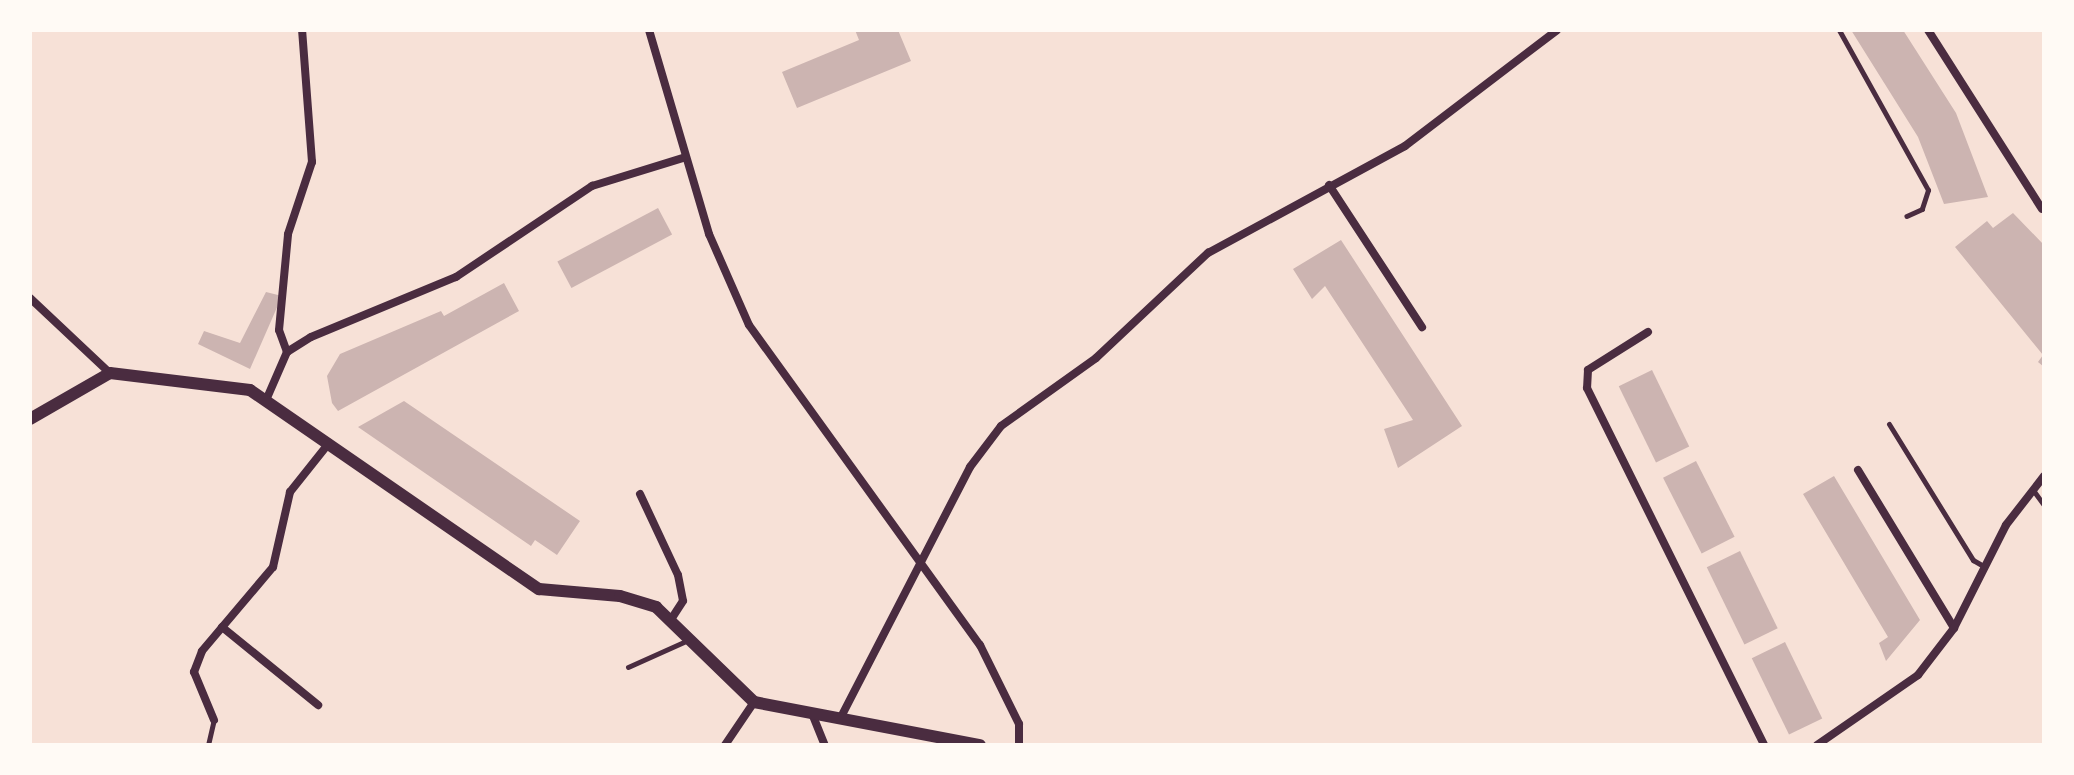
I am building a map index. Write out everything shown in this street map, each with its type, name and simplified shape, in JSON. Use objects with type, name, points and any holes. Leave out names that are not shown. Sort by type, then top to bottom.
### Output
[{"type":"street","points":[[287,352],[279,330],[288,234],[312,162],[302,30]]},
{"type":"street","points":[[649,30],[686,157],[749,325],[980,645],[1019,724],[1019,745]]},
{"type":"street","points":[[841,717],[970,467],[1001,426],[1096,358],[1208,253],[1418,137],[1557,30]]},
{"type":"street","points":[[1928,30],[2042,209]]},
{"type":"street","points":[[267,398],[287,352],[456,277],[592,186],[686,157]]},
{"type":"street","points":[[1329,185],[1422,327]]},
{"type":"street","points":[[30,298],[110,373]]},
{"type":"street","points":[[1648,332],[1588,370],[1587,388],[1764,745]]},
{"type":"street","points":[[30,419],[110,373],[232,385],[267,398],[539,589],[640,599],[672,618],[754,702],[813,716],[841,717],[980,745]]},
{"type":"street","points":[[214,720],[194,672],[222,627],[273,567],[290,492],[329,442]]},
{"type":"street","points":[[1858,470],[1954,628]]},
{"type":"street","points":[[1817,745],[1918,675],[1954,628],[1985,567],[2032,489],[2044,476]]},
{"type":"street","points":[[640,494],[678,575],[683,601],[672,618]]},
{"type":"street","points":[[222,627],[318,705]]},
{"type":"street","points":[[725,745],[754,702]]},
{"type":"street","points":[[813,716],[825,745]]},
{"type":"lane","points":[[1839,30],[1928,190],[1922,209],[1906,216]]},
{"type":"lane","points":[[1889,424],[1973,560],[1985,567]]},
{"type":"lane","points":[[2032,489],[2044,505]]},
{"type":"lane","points":[[628,667],[692,638]]},
{"type":"lane","points":[[208,745],[214,720]]},
{"type":"building","points":[[855,30],[898,30],[911,61],[797,108],[782,72],[859,40]]},
{"type":"building","points":[[1851,30],[1903,30],[1956,113],[1988,197],[1944,204],[1918,137]]},
{"type":"building","points":[[658,208],[672,234],[571,288],[557,262]]},
{"type":"building","points":[[2013,213],[2044,245],[2044,367],[2038,362],[2043,355],[1955,247],[1987,221],[1993,228]]},
{"type":"building","points":[[1341,240],[1462,426],[1398,468],[1384,429],[1413,420],[1325,286],[1312,299],[1293,269]]},
{"type":"building","points":[[504,283],[519,311],[338,411],[332,403],[327,376],[340,354],[441,311],[444,316]]},
{"type":"building","points":[[266,292],[282,296],[250,369],[198,344],[204,331],[240,343]]},
{"type":"building","points":[[1652,370],[1689,446],[1656,463],[1619,386]]},
{"type":"building","points":[[404,401],[580,521],[557,555],[535,540],[531,546],[358,427]]},
{"type":"building","points":[[1696,461],[1735,537],[1702,554],[1663,478]]},
{"type":"building","points":[[1834,476],[1920,620],[1886,661],[1879,643],[1888,637],[1803,494]]},
{"type":"building","points":[[1740,551],[1778,628],[1744,645],[1707,567]]},
{"type":"building","points":[[1785,642],[1822,718],[1789,735],[1752,658]]}]
